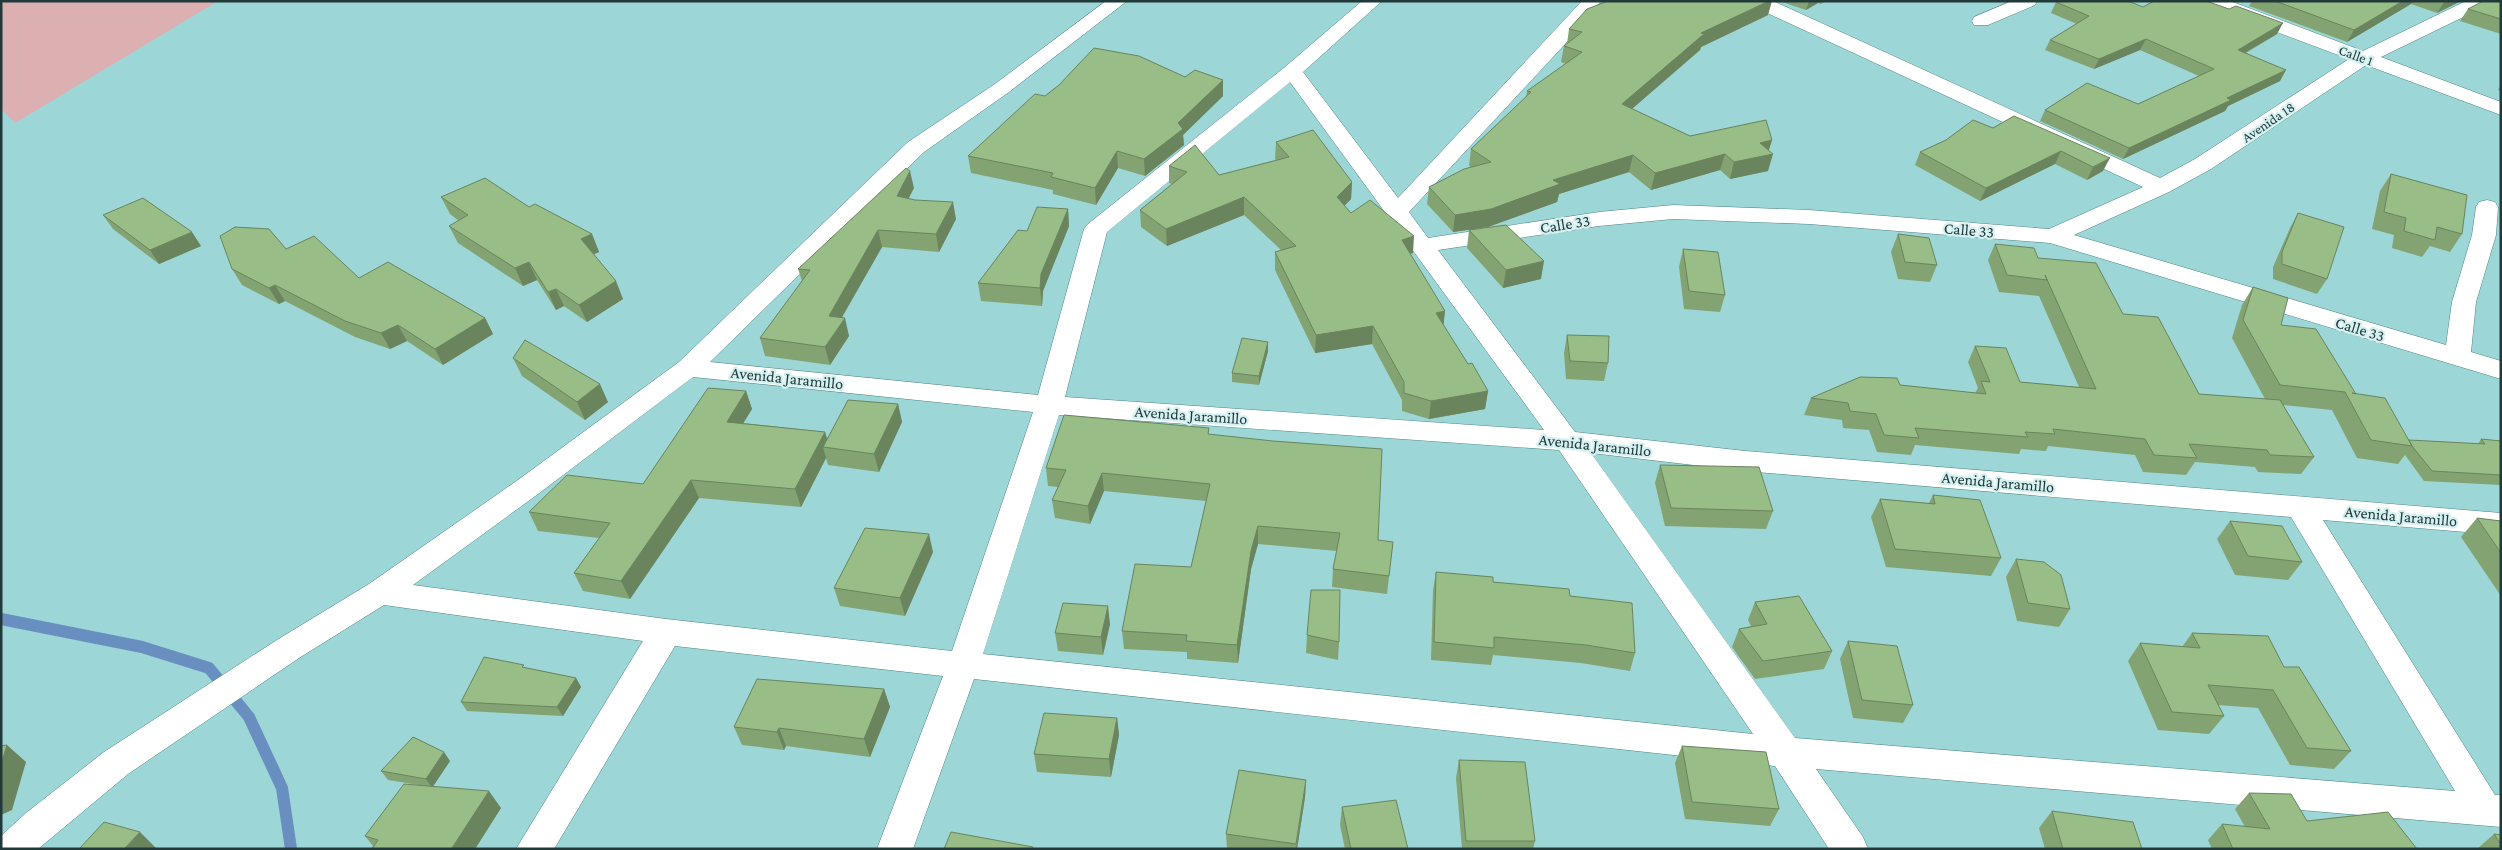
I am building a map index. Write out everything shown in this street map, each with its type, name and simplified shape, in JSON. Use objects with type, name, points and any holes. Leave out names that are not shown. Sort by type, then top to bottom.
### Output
[{"type":"street","points":[[13,849],[39,824],[116,763],[288,649],[380,592],[528,487],[688,368],[916,147],[1002,88],[1118,1]]},
{"type":"street","points":[[895,849],[963,666],[1048,405],[1096,229],[1292,71],[1373,1]]},
{"type":"street","points":[[1396,212],[1558,40],[1592,1]]},
{"type":"street","points":[[1757,1],[2161,188]]},
{"type":"street","points":[[1982,21],[2028,1]]},
{"type":"street","name":"Calle 1","points":[[2212,1],[2501,109]]},
{"type":"street","points":[[2480,2],[2501,9]]},
{"type":"street","name":"Avenida 18","points":[[2052,236],[2161,188],[2204,164],[2364,58],[2480,2]]},
{"type":"street","points":[[1292,71],[1420,246],[1567,440],[1785,752],[1850,849]]},
{"type":"street","points":[[2457,357],[2464,302],[2484,235],[2488,207]]},
{"type":"street","name":"Calle 33","points":[[1420,246],[1599,219],[1672,212],[1809,217],[2052,236],[2501,370]]},
{"type":"street","name":"Avenida Jaramillo","points":[[688,368],[1048,405],[1567,440],[1745,461],[2501,524]]},
{"type":"street","points":[[2300,507],[2493,811]]},
{"type":"street","points":[[380,592],[666,632],[963,666],[1785,752],[2493,811]]},
{"type":"street","points":[[534,849],[666,632]]},
{"type":"shaded area","points":[[1,1],[218,1],[15,123],[1,109]]},
{"type":"building","points":[[1608,1],[1769,1],[1701,33],[1704,34],[1622,104],[1690,136],[1766,120],[1772,140],[1760,143],[1773,154],[1734,162],[1725,154],[1655,173],[1633,155],[1553,180],[1560,184],[1491,209],[1455,215],[1429,187],[1464,169],[1491,162],[1471,149],[1531,92],[1527,91],[1582,52],[1564,46],[1582,32],[1569,29],[1587,9]]},
{"type":"building","points":[[2128,1],[2143,7],[2154,1],[2206,1],[2229,9],[2236,6],[2283,23],[2238,50],[2286,70],[2227,98],[2231,100],[2129,148],[2045,110],[2087,83],[2138,104],[2214,69],[2146,39],[2099,59],[2050,40],[2089,16],[2056,2]]},
{"type":"building","points":[[2275,1],[2403,1],[2354,30]]},
{"type":"building","points":[[2483,1],[2501,1],[2501,19],[2468,9]]},
{"type":"building","points":[[1094,48],[1139,56],[1185,77],[1195,70],[1223,80],[1178,123],[1183,129],[1144,159],[1117,151],[1095,188],[1051,177],[1053,173],[968,156],[1035,94],[1045,96],[1059,85]]},
{"type":"building","points":[[2014,116],[2110,158],[2093,167],[2061,151],[1986,188],[1920,152],[1946,140],[1973,120],[1993,128]]},
{"type":"building","points":[[1313,130],[1352,182],[1337,197],[1351,213],[1370,200],[1414,236],[1402,240],[1445,311],[1436,313],[1468,364],[1472,363],[1488,391],[1431,401],[1404,393],[1404,382],[1373,326],[1316,335],[1275,252],[1296,246],[1244,197],[1166,229],[1140,210],[1187,172],[1169,166],[1195,145],[1219,175],[1289,157],[1276,142]]},
{"type":"building","points":[[906,168],[910,171],[897,196],[915,200],[953,202],[936,234],[878,230],[829,316],[845,318],[825,347],[760,338],[810,270],[798,269]]},
{"type":"building","points":[[2391,174],[2467,195],[2462,234],[2437,227],[2435,240],[2404,231],[2406,218],[2384,212]]},
{"type":"building","points":[[485,178],[529,207],[535,204],[592,234],[581,239],[616,281],[579,305],[556,289],[548,292],[529,262],[515,268],[449,226],[468,215],[441,197]]},
{"type":"building","points":[[143,198],[192,232],[150,250],[103,215]]},
{"type":"building","points":[[1037,207],[1068,209],[1041,274],[1040,288],[978,283],[1018,230],[1027,231]]},
{"type":"building","points":[[2298,213],[2344,227],[2327,279],[2282,264],[2282,252]]},
{"type":"building","points":[[1506,225],[1544,261],[1506,270],[1469,230]]},
{"type":"building","points":[[235,227],[269,229],[286,249],[314,236],[359,278],[388,262],[485,318],[435,349],[398,325],[381,333],[345,321],[275,285],[269,288],[232,269],[220,236]]},
{"type":"building","points":[[1898,234],[1929,238],[1937,265],[1905,262]]},
{"type":"building","points":[[1995,244],[2034,248],[2038,258],[2096,263],[2123,314],[2158,317],[2199,394],[2280,400],[2314,457],[2270,455],[2267,450],[2189,444],[2197,458],[2154,455],[2145,439],[2053,429],[2055,434],[2025,432],[2028,437],[1915,428],[1919,438],[1884,435],[1876,414],[1850,411],[1848,403],[1811,398],[1860,377],[1897,378],[1900,385],[1986,394],[1981,381],[1990,382],[1975,346],[2006,348],[2020,382],[2096,389],[2045,275],[2047,280],[2007,275]]},
{"type":"building","points":[[1683,249],[1718,252],[1725,295],[1689,291]]},
{"type":"building","points":[[2253,287],[2288,298],[2281,325],[2316,329],[2356,394],[2385,398],[2412,446],[2371,440],[2345,392],[2280,385],[2243,320]]},
{"type":"building","points":[[1567,335],[1609,336],[1608,363],[1570,361]]},
{"type":"building","points":[[1242,338],[1268,342],[1259,376],[1232,373]]},
{"type":"building","points":[[525,340],[600,384],[577,402],[513,358]]},
{"type":"building","points":[[708,388],[746,391],[727,422],[825,432],[795,489],[691,480],[621,581],[574,573],[610,523],[529,512],[567,475],[643,484]]},
{"type":"building","points":[[848,400],[898,404],[874,454],[823,447]]},
{"type":"building","points":[[1064,415],[1209,428],[1208,434],[1273,441],[1382,449],[1378,540],[1393,542],[1389,576],[1333,569],[1340,533],[1258,526],[1251,551],[1237,645],[1186,641],[1187,635],[1122,631],[1135,564],[1191,567],[1210,484],[1102,473],[1088,506],[1052,500],[1066,470],[1046,468]]},
{"type":"building","points":[[2481,439],[2501,441],[2501,475],[2432,471],[2409,440],[2485,444]]},
{"type":"building","points":[[1660,465],[1759,467],[1773,511],[1671,508]]},
{"type":"building","points":[[1933,495],[1980,500],[2001,558],[1895,549],[1880,499],[1935,504]]},
{"type":"building","points":[[2477,518],[2501,521],[2501,553]]},
{"type":"building","points":[[2230,521],[2282,526],[2302,562],[2248,556]]},
{"type":"building","points":[[865,528],[929,534],[900,598],[834,588]]},
{"type":"building","points":[[2016,559],[2044,562],[2061,575],[2070,609],[2028,603]]},
{"type":"building","points":[[1436,572],[1493,577],[1493,582],[1569,589],[1570,596],[1632,603],[1635,653],[1586,645],[1494,637],[1494,648],[1434,642]]},
{"type":"building","points":[[1311,590],[1340,590],[1339,642],[1307,635]]},
{"type":"building","points":[[1799,596],[1832,651],[1763,661],[1739,629],[1767,624],[1755,602]]},
{"type":"building","points":[[1063,603],[1108,606],[1101,637],[1055,633]]},
{"type":"building","points":[[2192,633],[2268,636],[2284,667],[2299,667],[2351,751],[2307,748],[2273,690],[2208,685],[2224,716],[2172,712],[2140,643],[2200,648]]},
{"type":"building","points":[[1848,641],[1897,646],[1913,705],[1862,700]]},
{"type":"building","points":[[484,657],[576,678],[557,707],[461,702]]},
{"type":"building","points":[[757,679],[884,689],[864,739],[779,728],[777,732],[734,727]]},
{"type":"building","points":[[1044,713],[1117,718],[1109,759],[1034,754]]},
{"type":"building","points":[[413,737],[444,752],[426,779],[381,771]]},
{"type":"building","points":[[7,745],[1,764],[1,746]]},
{"type":"building","points":[[1682,746],[1766,752],[1779,809],[1692,802]]},
{"type":"building","points":[[1459,760],[1525,762],[1535,841],[1466,841]]},
{"type":"building","points":[[1239,770],[1306,780],[1296,844],[1226,834]]},
{"type":"building","points":[[404,784],[489,791],[450,849],[372,849],[378,840],[365,836]]},
{"type":"building","points":[[2249,793],[2291,794],[2307,821],[2388,812],[2417,849],[2233,849],[2222,824],[2270,829]]},
{"type":"building","points":[[1396,800],[1408,849],[1351,849],[1342,807]]},
{"type":"building","points":[[2052,811],[2133,822],[2142,849],[2063,849]]},
{"type":"building","points":[[104,822],[140,832],[124,849],[79,849]]},
{"type":"building","points":[[951,832],[1033,847],[1032,849],[944,849]]},
{"type":"building","points":[[2494,834],[2501,835],[2501,844]]},
{"type":"waterway","points":[[1,619],[142,647],[209,668],[249,717],[282,788],[291,849]]}]
